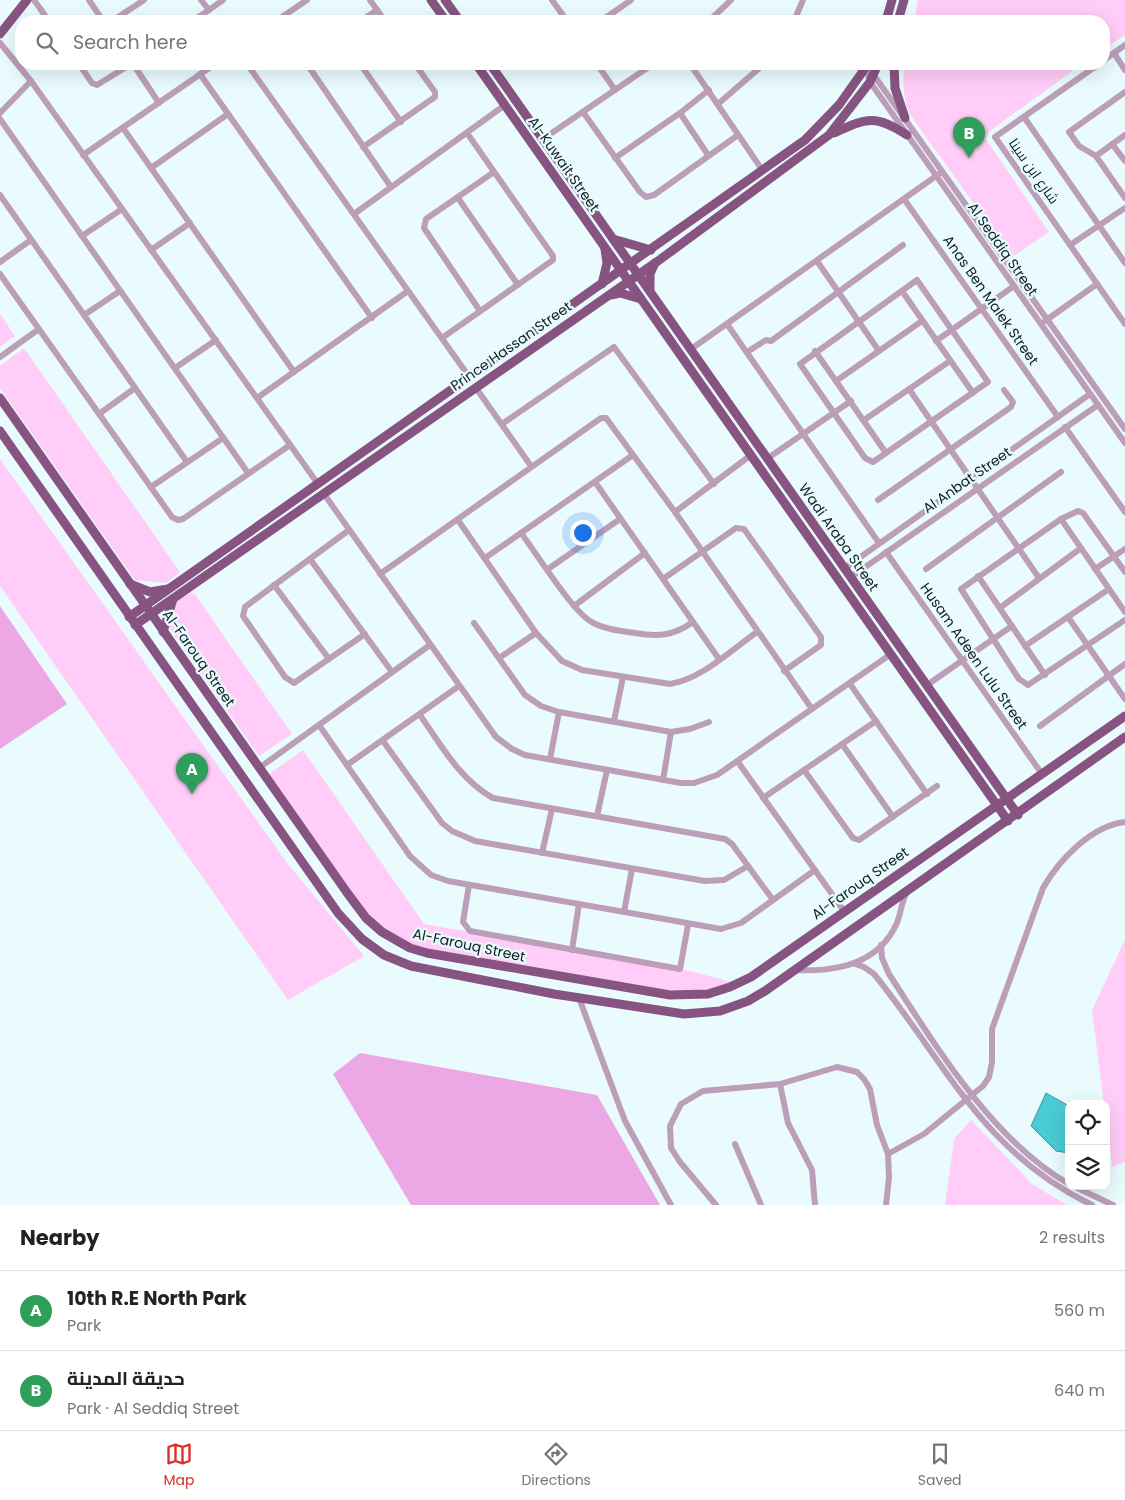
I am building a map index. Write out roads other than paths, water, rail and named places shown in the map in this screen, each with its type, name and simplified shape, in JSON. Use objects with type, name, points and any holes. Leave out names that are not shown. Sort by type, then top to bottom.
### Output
[{"type":"main road","points":[[15,15],[27,0]]},
{"type":"main road","points":[[431,0],[442,15]]},
{"type":"main road","points":[[446,0],[456,15]]},
{"type":"main road","points":[[888,15],[892,0]]},
{"type":"main road","points":[[901,15],[904,0]]},
{"type":"main road","points":[[0,34],[15,15]]},
{"type":"main road","name":"Al-Kuwait Street","points":[[480,70],[629,281]]},
{"type":"main road","name":"Al-Kuwait Street","points":[[494,70],[638,274]]},
{"type":"main road","points":[[894,70],[895,88],[905,118]]},
{"type":"main road","name":"Prince Hassan Street","points":[[132,621],[148,610],[174,598],[608,296],[829,135],[867,73]]},
{"type":"main road","name":"Prince Hassan Street","points":[[148,610],[170,588],[622,271],[805,140],[867,73]]},
{"type":"main road","points":[[829,135],[862,120],[870,119],[890,123],[907,134]]},
{"type":"main road","points":[[613,239],[651,250]]},
{"type":"main road","points":[[602,284],[607,263],[604,246]]},
{"type":"main road","points":[[650,291],[650,274],[658,261]]},
{"type":"main road","name":"Wadi Araba Street","points":[[638,274],[1018,815]]},
{"type":"main road","name":"Wadi Araba Street","points":[[629,281],[1008,821]]},
{"type":"main road","points":[[608,296],[620,294],[642,299]]},
{"type":"main road","name":"Al-Farouq Street","points":[[0,398],[366,918],[391,938],[410,948],[427,953],[647,992],[701,995],[721,991],[751,977],[1125,716]]},
{"type":"main road","points":[[0,431],[343,919],[362,939],[384,955],[411,966],[670,1013],[705,1013],[748,1001],[1018,815],[1125,737]]},
{"type":"main road","points":[[786,504],[795,497]]},
{"type":"main road","points":[[130,584],[150,592],[170,588]]},
{"type":"main road","points":[[163,632],[174,598]]},
{"type":"street","points":[[34,0],[45,15]]},
{"type":"street","points":[[89,0],[99,15]]},
{"type":"street","points":[[121,15],[144,0]]},
{"type":"street","points":[[201,0],[209,10]]},
{"type":"street","points":[[202,15],[223,0]]},
{"type":"street","points":[[285,15],[307,0]]},
{"type":"street","points":[[370,0],[381,15]]},
{"type":"street","points":[[552,0],[563,15]]},
{"type":"street","points":[[610,15],[631,0]]},
{"type":"street","points":[[715,15],[731,0]]},
{"type":"street","points":[[797,15],[803,0]]},
{"type":"street","points":[[370,15],[377,10]]},
{"type":"street","points":[[0,43],[15,61]]},
{"type":"street","points":[[1110,56],[1125,45]]},
{"type":"street","points":[[1114,53],[1125,70]]},
{"type":"street","points":[[22,70],[318,484]]},
{"type":"street","points":[[83,70],[92,83],[97,85],[122,70]]},
{"type":"street","points":[[136,70],[159,103]]},
{"type":"street","points":[[84,155],[206,70]]},
{"type":"street","points":[[251,70],[470,378]]},
{"type":"street","points":[[311,70],[391,187]]},
{"type":"street","points":[[364,70],[401,122]]},
{"type":"street","points":[[363,148],[436,97],[435,92],[419,70]]},
{"type":"street","points":[[601,70],[615,90]]},
{"type":"street","points":[[543,139],[644,70]]},
{"type":"street","points":[[694,70],[763,171]]},
{"type":"street","points":[[718,104],[757,70]]},
{"type":"street","name":"شارع ابن سينا","points":[[1091,70],[995,137],[1125,324]]},
{"type":"street","name":"Al Seddiq Street","points":[[867,73],[905,118],[1125,430]]},
{"type":"street","name":"Al Seddiq Street","points":[[867,73],[936,176],[1125,443]]},
{"type":"street","points":[[200,74],[372,318]]},
{"type":"street","points":[[0,113],[31,81]]},
{"type":"street","points":[[615,158],[680,113],[708,90]]},
{"type":"street","points":[[1125,92],[1069,132],[1079,146],[1096,156],[1125,198]]},
{"type":"street","points":[[354,214],[505,105]]},
{"type":"street","points":[[583,112],[643,196],[650,197],[738,135]]},
{"type":"street","points":[[680,113],[708,155]]},
{"type":"street","points":[[151,168],[228,114]]},
{"type":"street","points":[[1024,117],[1125,263]]},
{"type":"street","points":[[0,119],[248,474]]},
{"type":"street","points":[[123,128],[294,372]]},
{"type":"street","points":[[442,338],[550,263],[553,256],[466,133]]},
{"type":"street","points":[[1096,156],[1125,135]]},
{"type":"street","points":[[1112,144],[1125,161]]},
{"type":"street","points":[[691,349],[942,171]]},
{"type":"street","points":[[480,311],[424,228],[426,219],[494,172]]},
{"type":"street","points":[[0,195],[187,462]]},
{"type":"street","points":[[458,198],[518,285]]},
{"type":"street","name":"Anas Ben Malek Street","points":[[904,199],[1058,416]]},
{"type":"street","points":[[1070,245],[1125,208]]},
{"type":"street","points":[[82,236],[122,209]]},
{"type":"street","points":[[151,250],[190,224]]},
{"type":"street","points":[[0,262],[31,240]]},
{"type":"street","points":[[747,352],[766,340],[771,341],[903,246]]},
{"type":"street","points":[[817,261],[879,350]]},
{"type":"street","points":[[0,274],[172,518],[183,519],[290,445]]},
{"type":"street","points":[[917,280],[988,382],[873,462],[865,458],[800,364],[815,351],[859,321],[917,280]]},
{"type":"street","points":[[1041,324],[1097,284]]},
{"type":"street","points":[[936,341],[1014,286]]},
{"type":"street","points":[[84,315],[120,290]]},
{"type":"street","points":[[257,398],[408,291]]},
{"type":"street","points":[[902,291],[973,393]]},
{"type":"street","points":[[836,381],[922,321]]},
{"type":"street","points":[[727,324],[879,543]]},
{"type":"street","points":[[0,356],[39,329]]},
{"type":"street","points":[[175,368],[216,340]]},
{"type":"street","points":[[502,424],[614,347],[714,484]]},
{"type":"street","points":[[815,351],[886,453]]},
{"type":"street","points":[[864,420],[950,361]]},
{"type":"street","points":[[99,414],[135,388]]},
{"type":"street","points":[[476,388],[531,466]]},
{"type":"street","points":[[909,389],[1039,578]]},
{"type":"street","points":[[878,500],[1011,407],[1013,402],[1004,390]]},
{"type":"street","name":"Al Anbat Street","points":[[845,568],[1090,394]]},
{"type":"street","points":[[768,458],[851,401]]},
{"type":"street","name":"Al Anbat Street","points":[[851,577],[1098,405]]},
{"type":"street","points":[[380,574],[601,418],[610,421],[812,709]]},
{"type":"street","points":[[1065,427],[1125,512]]},
{"type":"street","points":[[151,487],[223,438]]},
{"type":"street","points":[[485,558],[633,455]]},
{"type":"street","points":[[675,512],[751,455]]},
{"type":"street","points":[[926,570],[1061,472]]},
{"type":"street","points":[[595,482],[719,659]]},
{"type":"street","points":[[324,494],[430,645],[504,744],[525,755],[681,783],[706,780],[738,762],[891,654]]},
{"type":"street","points":[[1125,572],[1083,513],[1078,511],[1061,518],[961,589],[1024,682],[1028,685],[1125,620]]},
{"type":"street","points":[[1061,518],[1125,612]]},
{"type":"street","points":[[548,570],[620,519]]},
{"type":"street","points":[[458,520],[536,633],[562,661],[582,670],[670,684],[692,677],[757,632]]},
{"type":"street","points":[[663,579],[736,528],[744,529],[821,638],[821,645],[784,671]]},
{"type":"street","points":[[349,530],[245,606],[243,616],[279,669],[289,682],[294,683],[365,634]]},
{"type":"street","points":[[522,533],[582,616],[599,625],[657,637],[676,633],[693,622]]},
{"type":"street","points":[[1001,607],[1081,548]]},
{"type":"street","points":[[1095,569],[1125,549]]},
{"type":"street","name":"Husam Adeen Lulu Street","points":[[886,552],[1042,774]]},
{"type":"street","points":[[574,606],[645,553]]},
{"type":"street","points":[[310,559],[392,672]]},
{"type":"street","points":[[978,576],[1001,607],[1045,675]]},
{"type":"street","points":[[274,585],[329,659]]},
{"type":"street","points":[[1025,646],[1109,589]]},
{"type":"street","points":[[1068,617],[1125,699]]},
{"type":"street","points":[[474,623],[524,695],[532,702],[559,712],[671,732],[690,730],[709,722]]},
{"type":"street","points":[[927,685],[1012,626]]},
{"type":"street","points":[[499,658],[536,633]]},
{"type":"street","points":[[259,768],[430,645]]},
{"type":"street","points":[[1040,726],[1125,664]]},
{"type":"street","points":[[614,721],[623,677]]},
{"type":"street","points":[[850,684],[927,794]]},
{"type":"street","points":[[347,765],[460,686]]},
{"type":"street","points":[[550,759],[559,712]]},
{"type":"street","points":[[420,715],[460,771],[482,792],[506,801],[725,840],[732,844],[773,900]]},
{"type":"street","points":[[763,798],[876,721]]},
{"type":"street","points":[[319,725],[416,863],[438,878],[688,925],[728,928],[740,923],[815,870]]},
{"type":"street","points":[[663,780],[671,732]]},
{"type":"street","points":[[383,741],[434,814],[452,832],[475,841],[632,869],[716,881],[730,877],[748,866]]},
{"type":"street","points":[[842,744],[893,817]]},
{"type":"street","points":[[738,762],[844,911]]},
{"type":"street","points":[[597,816],[607,770]]},
{"type":"street","points":[[804,770],[853,838],[859,840],[937,786]]},
{"type":"street","points":[[542,853],[552,809]]},
{"type":"street","points":[[888,1154],[924,1134],[983,1086],[989,1077],[992,1062],[992,1029],[1042,888],[1053,872],[1072,851],[1106,827],[1125,822]]},
{"type":"street","points":[[624,912],[632,869]]},
{"type":"street","points":[[469,885],[463,922],[470,931],[572,950],[680,969],[688,925]]},
{"type":"street","points":[[795,970],[826,971],[855,964],[881,945],[896,926],[908,892]]},
{"type":"street","points":[[572,950],[579,904]]},
{"type":"street","points":[[881,945],[882,958],[889,974],[973,1096],[1017,1145],[1037,1162],[1065,1181]]},
{"type":"street","points":[[855,964],[874,974],[966,1101],[1000,1140],[1034,1170],[1060,1188],[1092,1205]]},
{"type":"street","points":[[579,998],[625,1121],[671,1205]]},
{"type":"street","points":[[716,1205],[673,1152],[669,1133],[676,1111],[687,1098],[703,1090],[780,1084],[837,1067],[857,1072],[870,1089],[877,1125],[888,1154],[889,1177],[886,1205]]},
{"type":"street","points":[[780,1084],[788,1123],[812,1170],[815,1205]]},
{"type":"street","points":[[950,1114],[961,1110],[975,1112]]},
{"type":"street","points":[[735,1144],[761,1205]]},
{"type":"street","points":[[1081,1190],[1113,1205]]},
{"type":"water","points":[[1046,1093],[1065,1104],[1065,1152],[1056,1151],[1031,1126]]},
{"type":"place","name":"حديقة المدينة","points":[[969,158]]},
{"type":"place","name":"10th R.E North Park","points":[[192,794]]}]
